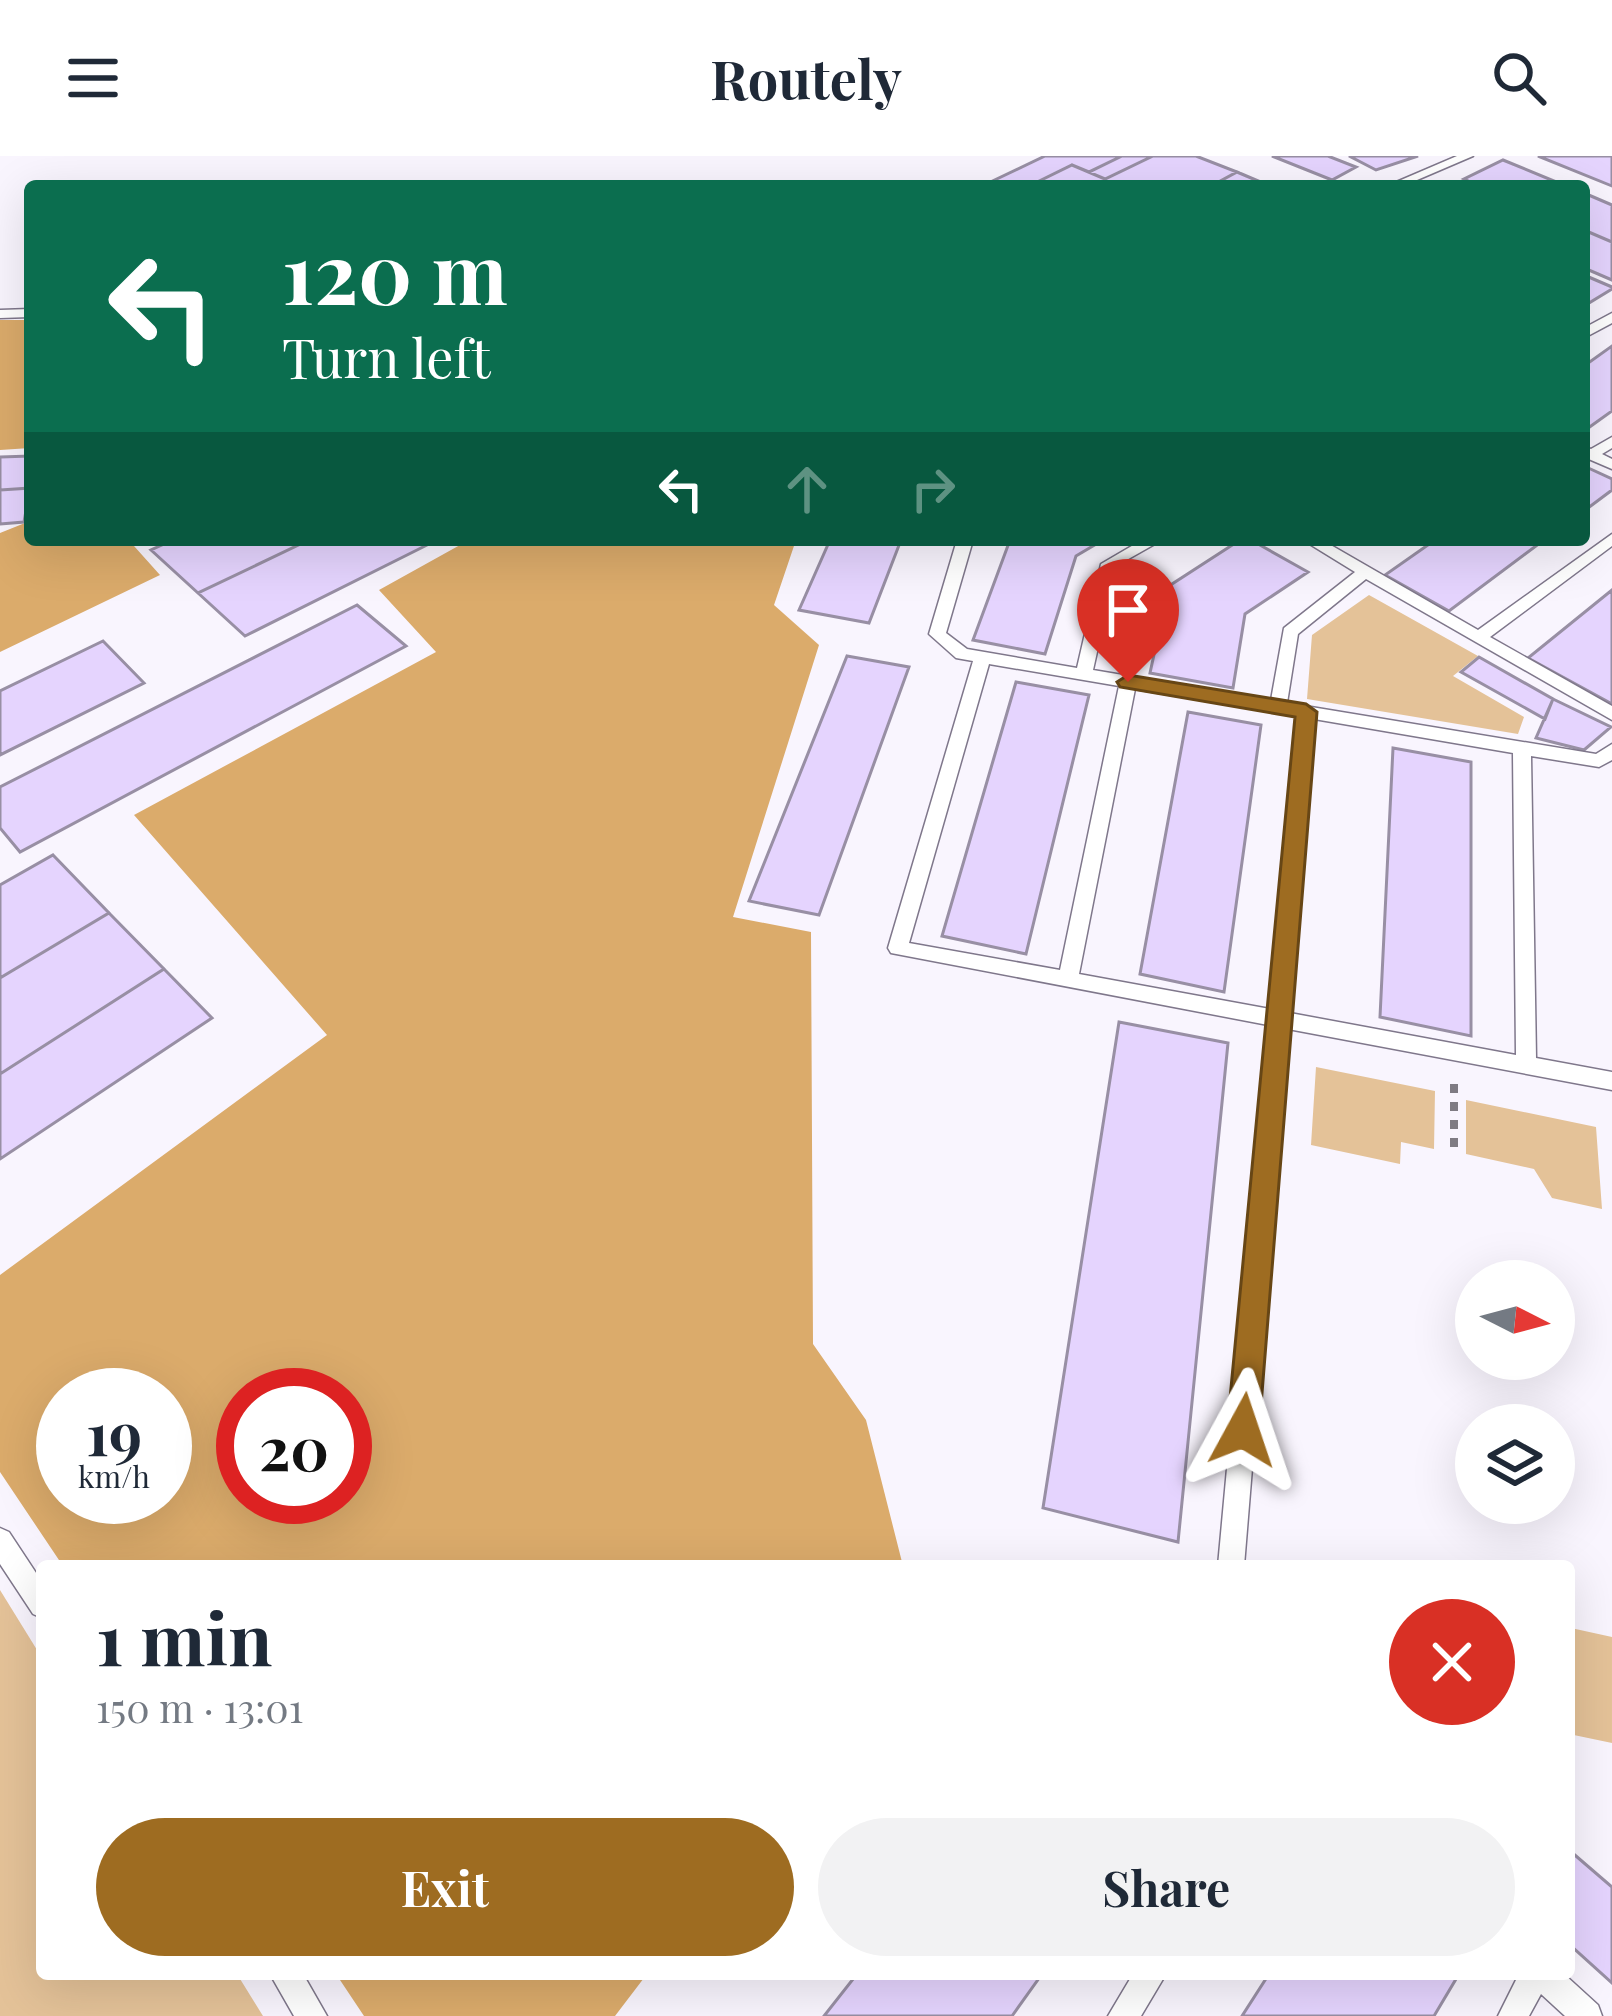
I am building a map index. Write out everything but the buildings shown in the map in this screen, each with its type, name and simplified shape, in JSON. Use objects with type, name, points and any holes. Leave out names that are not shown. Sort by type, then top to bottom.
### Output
[{"type":"lane","points":[[1408,180],[1467,156]]},
{"type":"lane","points":[[1479,637],[1612,539]]},
{"type":"lane","points":[[963,546],[937,634],[962,654],[1599,761],[1612,750]]},
{"type":"lane","points":[[1084,674],[1109,564],[1143,546]]},
{"type":"lane","points":[[1322,546],[1612,714]]},
{"type":"lane","points":[[1336,554],[1348,546]]},
{"type":"lane","points":[[1278,707],[1290,632],[1366,572]]},
{"type":"lane","points":[[983,658],[898,948],[1612,1082]]},
{"type":"lane","points":[[1068,978],[1128,682]]},
{"type":"lane","points":[[1232,1560],[1306,712]]},
{"type":"lane","points":[[1522,748],[1526,1066]]},
{"type":"lane","points":[[0,1541],[36,1596]]},
{"type":"lane","points":[[289,1980],[312,2016]]},
{"type":"lane","points":[[1123,2016],[1146,1980]]},
{"type":"lane","points":[[1513,2016],[1535,1980]]},
{"type":"lane","points":[[1546,1980],[1587,2016]]},
{"type":"path","points":[[1454,1052],[1454,1152]]},
{"type":"shaded area","points":[[0,320],[24,320],[24,448],[0,450]]},
{"type":"shaded area","points":[[24,523],[24,546],[134,546],[160,575],[0,652],[0,533]]},
{"type":"shaded area","points":[[458,546],[794,546],[774,605],[819,645],[733,917],[811,932],[813,1344],[866,1420],[901,1560],[59,1560],[0,1472],[0,1275],[327,1035],[134,815],[436,652],[379,590]]},
{"type":"shaded area","points":[[1369,595],[1478,656],[1453,676],[1524,717],[1518,734],[1307,699],[1312,635]]},
{"type":"shaded area","points":[[1316,1067],[1435,1091],[1434,1149],[1401,1142],[1400,1164],[1311,1145]]},
{"type":"shaded area","points":[[1466,1100],[1596,1127],[1602,1209],[1552,1198],[1534,1169],[1466,1154]]},
{"type":"shaded area","points":[[0,1590],[36,1648],[36,1980],[241,1980],[263,2016],[0,2016]]},
{"type":"shaded area","points":[[1575,1629],[1612,1637],[1612,1743],[1575,1735]]},
{"type":"shaded area","points":[[340,1980],[642,1980],[615,2016],[364,2016]]},
{"type":"route","points":[[1128,682],[1306,712],[1243,1430]]}]
